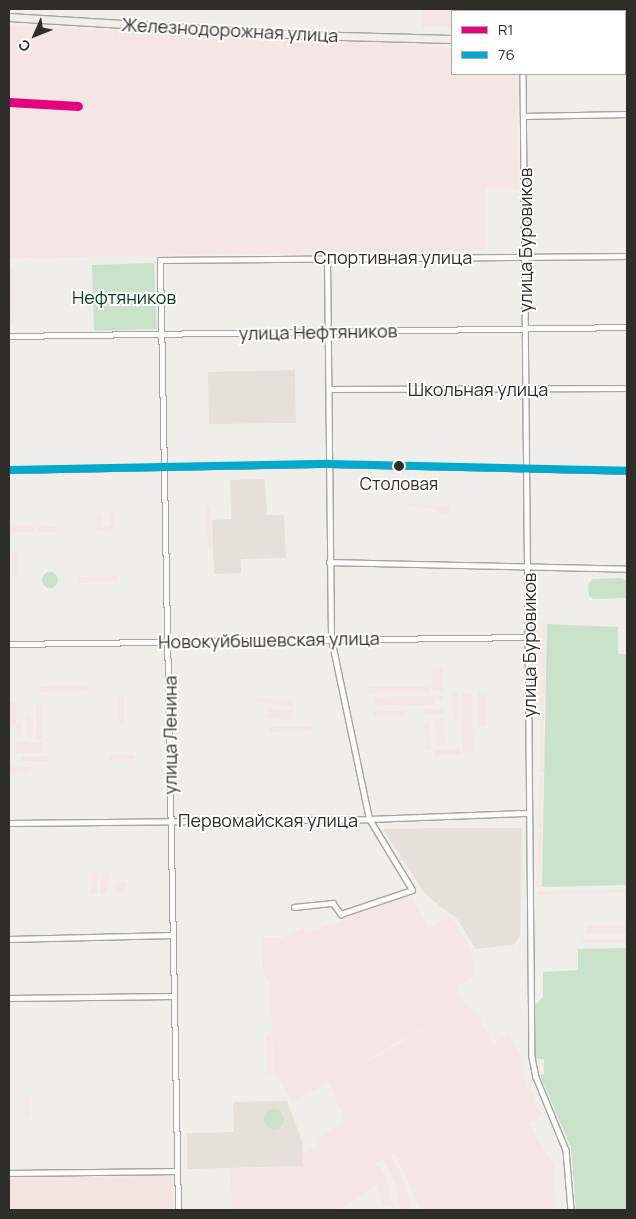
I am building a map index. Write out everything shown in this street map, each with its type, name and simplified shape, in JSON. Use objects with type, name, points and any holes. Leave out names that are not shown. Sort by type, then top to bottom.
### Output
[{"type":"main road","name":"Железнодорожная улица","points":[[9,17],[297,34],[451,39]]},
{"type":"street","name":"улица Буровиков","points":[[523,75],[530,636],[528,814],[532,1057],[536,1077],[566,1150],[571,1210]]},
{"type":"street","points":[[524,116],[627,114]]},
{"type":"street","name":"Спортивная улица","points":[[160,260],[327,257],[627,256]]},
{"type":"street","points":[[294,907],[333,903],[341,914],[412,890],[369,819],[331,638],[327,257]]},
{"type":"street","name":"улица Ленина","points":[[160,260],[178,1210]]},
{"type":"street","name":"улица Нефтяников","points":[[9,336],[627,327]]},
{"type":"street","name":"Школьная улица","points":[[329,389],[526,390],[627,388]]},
{"type":"street","points":[[9,470],[329,464],[627,471]]},
{"type":"street","points":[[329,562],[627,569]]},
{"type":"street","name":"Новокуйбышевская улица","points":[[9,644],[530,636]]},
{"type":"street","name":"Первомайская улица","points":[[9,823],[369,819],[528,814]]},
{"type":"street","points":[[9,938],[172,935]]},
{"type":"street","points":[[9,998],[174,996]]},
{"type":"street","points":[[9,1173],[177,1171]]},
{"type":"shaded area","points":[[422,9],[542,9],[451,10],[451,27],[422,27]]},
{"type":"shaded area","points":[[9,26],[451,47],[451,75],[516,75],[519,189],[485,188],[485,250],[9,258]]},
{"type":"shaded area","points":[[9,268],[13,268],[14,322],[10,322]]},
{"type":"shaded area","points":[[295,370],[296,423],[209,424],[208,372]]},
{"type":"shaded area","points":[[265,479],[267,515],[284,515],[286,558],[241,559],[241,573],[214,574],[212,520],[231,519],[230,480]]},
{"type":"shaded area","points":[[408,504],[449,505],[449,514],[438,513],[434,508],[408,507]]},
{"type":"shaded area","points":[[206,506],[210,506],[212,548],[208,549]]},
{"type":"shaded area","points":[[96,513],[101,513],[101,526],[109,526],[109,513],[114,513],[113,532],[96,531]]},
{"type":"shaded area","points":[[33,526],[33,532],[9,532],[9,527]]},
{"type":"shaded area","points":[[38,526],[57,527],[57,532],[38,532]]},
{"type":"shaded area","points":[[12,553],[17,553],[17,575],[12,575]]},
{"type":"shaded area","points":[[117,576],[117,582],[78,583],[78,577]]},
{"type":"shaded area","points":[[541,623],[546,624],[545,654],[540,654]]},
{"type":"shaded area","points":[[541,657],[545,657],[544,712],[540,712]]},
{"type":"shaded area","points":[[443,667],[443,691],[432,691],[432,668]]},
{"type":"shaded area","points":[[89,686],[89,691],[40,692],[40,687]]},
{"type":"shaded area","points":[[368,687],[430,687],[430,692],[368,693]]},
{"type":"shaded area","points":[[452,693],[458,694],[458,720],[453,720]]},
{"type":"shaded area","points":[[478,693],[487,693],[487,726],[478,726]]},
{"type":"shaded area","points":[[462,694],[472,694],[473,752],[463,752]]},
{"type":"shaded area","points":[[119,695],[124,695],[124,723],[119,723]]},
{"type":"shaded area","points":[[443,696],[443,700],[434,700],[434,705],[374,705],[374,697]]},
{"type":"shaded area","points":[[256,697],[293,702],[293,707],[255,702]]},
{"type":"shaded area","points":[[9,702],[15,702],[16,724],[9,724]]},
{"type":"shaded area","points":[[36,703],[41,703],[42,739],[36,739]]},
{"type":"shaded area","points":[[269,709],[293,711],[292,720],[268,718]]},
{"type":"shaded area","points":[[424,709],[443,709],[443,714],[424,714]]},
{"type":"shaded area","points":[[404,710],[404,715],[373,717],[373,712]]},
{"type":"shaded area","points":[[540,715],[544,715],[544,772],[540,772]]},
{"type":"shaded area","points":[[25,717],[30,718],[33,723],[32,738],[27,737]]},
{"type":"shaded area","points":[[444,718],[445,744],[437,745],[435,719]]},
{"type":"shaded area","points":[[429,723],[431,750],[426,750],[424,724]]},
{"type":"shaded area","points":[[16,724],[21,724],[22,735],[17,735]]},
{"type":"shaded area","points":[[269,727],[312,727],[312,731],[270,732]]},
{"type":"shaded area","points":[[16,742],[42,742],[44,753],[16,753]]},
{"type":"shaded area","points":[[461,749],[461,754],[434,755],[435,750]]},
{"type":"shaded area","points":[[109,755],[134,755],[134,759],[109,760]]},
{"type":"shaded area","points":[[22,756],[48,756],[48,761],[22,761]]},
{"type":"shaded area","points":[[9,767],[30,767],[31,772],[9,773]]},
{"type":"shaded area","points":[[539,775],[543,775],[542,828],[538,828]]},
{"type":"shaded area","points":[[522,828],[520,936],[513,945],[476,949],[457,919],[426,895],[383,829]]},
{"type":"shaded area","points":[[538,832],[542,832],[540,887],[536,887]]},
{"type":"shaded area","points":[[92,871],[99,872],[97,894],[91,894]]},
{"type":"shaded area","points":[[102,873],[109,873],[107,894],[100,894]]},
{"type":"shaded area","points":[[118,881],[122,881],[125,886],[124,890],[118,891],[115,888],[115,884]]},
{"type":"shaded area","points":[[627,889],[627,893],[538,895],[537,891]]},
{"type":"shaded area","points":[[411,896],[428,928],[450,917],[453,919],[471,951],[476,974],[456,987],[466,1006],[475,1010],[492,1044],[509,1035],[524,1061],[523,1075],[543,1115],[529,1124],[552,1163],[554,1162],[556,1210],[421,1210],[394,1153],[391,1155],[403,1178],[412,1210],[401,1210],[394,1181],[383,1159],[369,1167],[378,1164],[386,1178],[394,1210],[390,1205],[384,1207],[376,1186],[339,1210],[232,1210],[231,1168],[303,1166],[302,1154],[319,1146],[315,1139],[346,1122],[329,1083],[292,1101],[274,1071],[270,981],[264,976],[262,938],[282,938],[303,928],[306,933],[342,921],[341,918]],"holes":[[[449,1015],[362,1065],[389,1047]]]},
{"type":"shaded area","points":[[627,925],[627,933],[587,934],[587,926]]},
{"type":"shaded area","points":[[581,939],[627,939],[627,943],[581,943]]},
{"type":"shaded area","points":[[266,1035],[271,1035],[273,1073],[267,1073]]},
{"type":"shaded area","points":[[25,1096],[30,1096],[30,1119],[25,1119]]},
{"type":"shaded area","points":[[287,1101],[302,1141],[303,1166],[187,1169],[187,1133],[234,1132],[233,1102]]},
{"type":"shaded area","points":[[172,1176],[173,1210],[9,1210],[9,1178]]},
{"type":"green space","name":"Нефтяников","points":[[154,263],[157,329],[94,331],[92,265]]},
{"type":"green space","points":[[47,572],[53,572],[58,577],[56,586],[47,588],[42,583],[42,577]]},
{"type":"green space","points":[[622,578],[627,582],[626,598],[593,599],[589,596],[588,585],[592,579]]},
{"type":"green space","points":[[547,624],[618,627],[618,654],[627,654],[627,885],[542,887]]},
{"type":"green space","points":[[627,948],[627,1210],[576,1210],[571,1148],[540,1075],[544,1074],[544,1059],[536,1059],[535,1005],[543,997],[543,972],[578,970],[578,949]]},
{"type":"green space","points":[[274,1109],[281,1112],[284,1119],[281,1126],[274,1129],[267,1126],[264,1119],[267,1112]]},
{"type":"transit line","name":"R1","points":[[9,102],[78,106]]},
{"type":"transit line","name":"76","points":[[9,470],[329,464],[627,471]]},
{"type":"place","name":"Столовая","points":[[399,466]]}]
